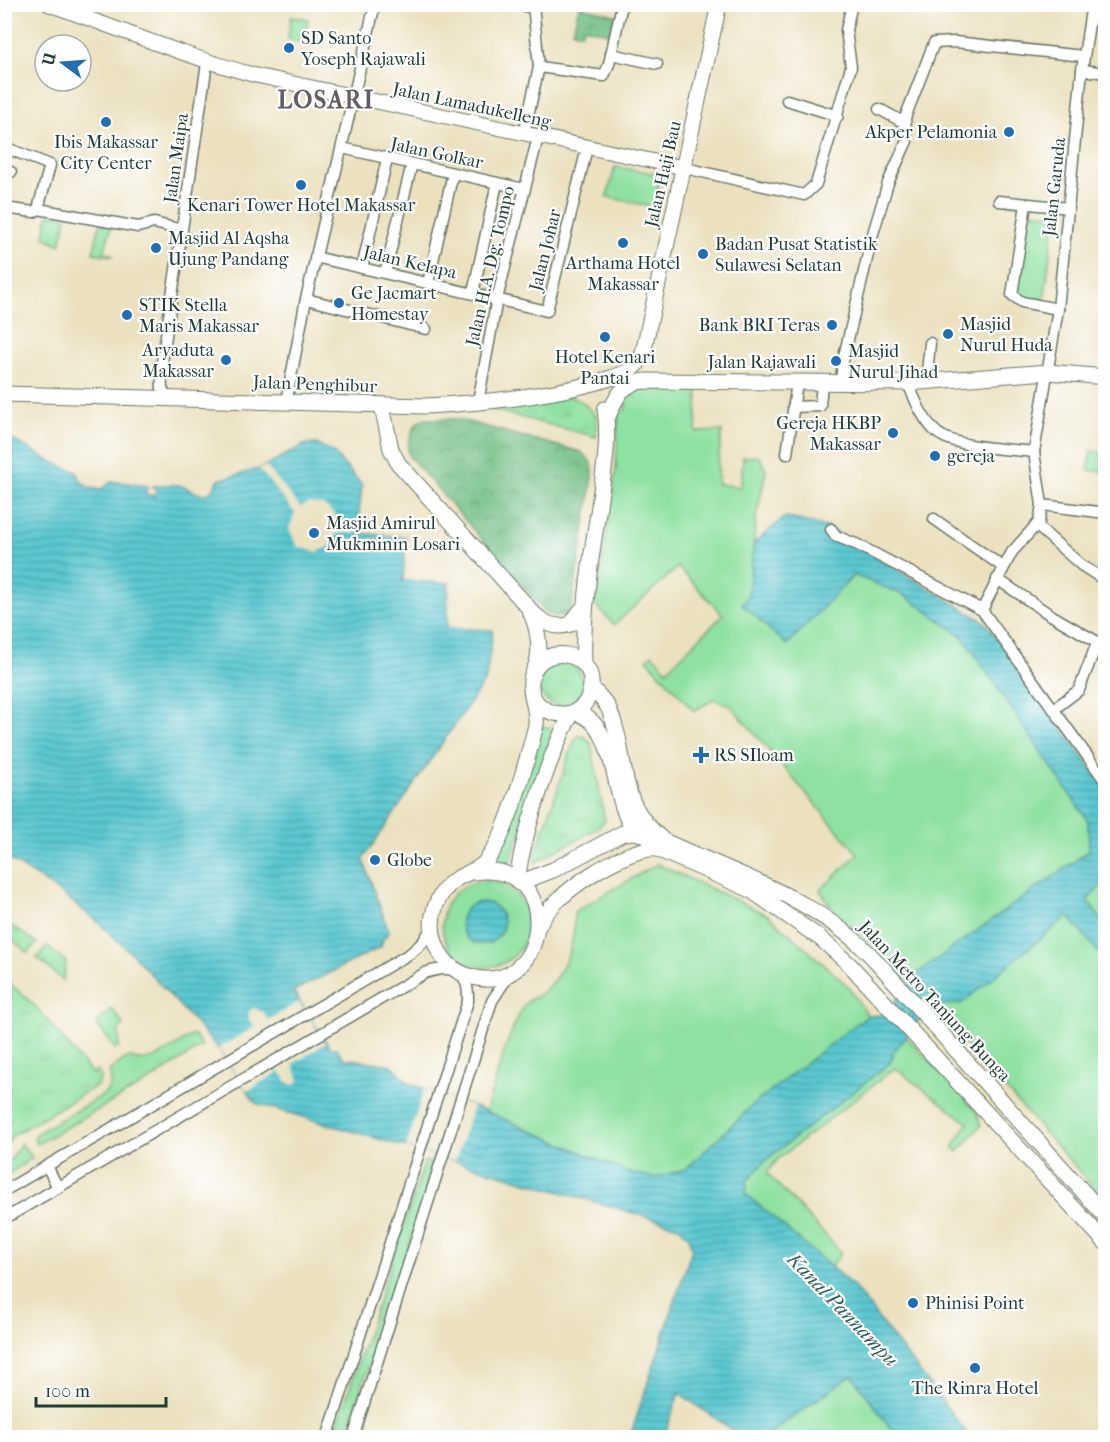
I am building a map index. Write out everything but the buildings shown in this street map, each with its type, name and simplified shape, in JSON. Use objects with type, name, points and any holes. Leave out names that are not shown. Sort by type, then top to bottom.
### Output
[{"type":"main road","name":"Jalan Haji Bau","points":[[643,353],[719,4]]},
{"type":"main road","points":[[519,883],[522,851],[561,732],[574,712],[584,704],[591,687],[584,664],[584,606],[603,477],[607,419],[617,394],[643,353]]},
{"type":"main road","points":[[643,353],[647,367],[661,381]]},
{"type":"main road","name":"Jalan Rajawali","points":[[627,378],[661,381],[908,383],[1048,372],[1106,377]]},
{"type":"main road","name":"Jalan Penghibur","points":[[4,394],[382,406],[478,402],[627,378]]},
{"type":"main road","points":[[382,406],[391,449],[398,463],[528,607],[544,622],[557,627],[571,624],[579,616],[584,606]]},
{"type":"main road","points":[[473,872],[496,872],[519,883],[534,902],[539,925],[534,947],[526,960],[501,976],[484,978],[460,972],[442,956],[435,942],[432,926],[434,910],[441,895],[457,879],[473,872],[490,856],[500,836],[536,725],[537,711],[531,682],[538,651],[536,625],[528,607]]},
{"type":"main road","points":[[535,668],[549,656],[561,654],[574,656],[584,664]]},
{"type":"main road","name":"Jalan Metro Tanjung Bunga","points":[[591,687],[608,708],[635,810],[648,828],[664,841],[745,875],[814,910],[863,947],[1106,1217]]},
{"type":"main road","points":[[532,695],[542,708],[552,714],[574,712],[596,724],[604,735],[621,807],[635,832]]},
{"type":"main road","points":[[519,883],[553,870],[612,837],[635,832],[664,841]]},
{"type":"main road","name":"Jalan Metro Tanjung Bunga","points":[[539,925],[549,907],[571,888],[643,849],[657,849],[749,889],[790,915],[850,964],[1106,1243]]},
{"type":"street","name":"Jalan Lamadukelleng","points":[[48,4],[161,43],[207,63],[354,98],[685,168]]},
{"type":"street","points":[[286,403],[315,257],[375,4]]},
{"type":"street","points":[[517,4],[533,6]]},
{"type":"street","points":[[539,67],[601,76],[606,73],[622,4]]},
{"type":"street","points":[[685,168],[804,195],[819,177],[852,63],[846,30],[852,4]]},
{"type":"street","name":"Jalan Garuda","points":[[1042,505],[1034,452],[1058,309],[1083,56],[1092,4]]},
{"type":"street","name":"Jalan H.A. Dg. Tompo","points":[[478,402],[497,298],[524,189],[539,67],[533,6]]},
{"type":"street","points":[[841,382],[843,361],[872,237],[888,183],[907,141],[905,118],[932,46],[937,42],[1083,56]]},
{"type":"street","points":[[611,54],[657,64]]},
{"type":"street","name":"Jalan Maipa","points":[[168,399],[162,389],[161,369],[207,63]]},
{"type":"street","points":[[1082,70],[1106,73]]},
{"type":"street","points":[[787,100],[838,116]]},
{"type":"street","points":[[879,109],[905,123]]},
{"type":"street","points":[[4,127],[8,128],[4,140]]},
{"type":"street","points":[[4,147],[50,165],[38,209]]},
{"type":"street","name":"Jalan Golkar","points":[[342,148],[524,189]]},
{"type":"street","name":"Jalan Johar","points":[[497,298],[547,311],[587,148]]},
{"type":"street","points":[[362,268],[387,159]]},
{"type":"street","points":[[385,273],[412,164]]},
{"type":"street","points":[[428,284],[453,172]]},
{"type":"street","points":[[473,293],[497,183]]},
{"type":"street","points":[[999,201],[1069,208]]},
{"type":"street","points":[[1026,204],[1012,295],[1022,302],[1058,309]]},
{"type":"street","points":[[4,208],[34,212],[38,209],[138,227],[154,223],[182,230]]},
{"type":"street","name":"Jalan Kelapa","points":[[315,257],[497,298]]},
{"type":"street","points":[[306,299],[426,328]]},
{"type":"street","points":[[926,382],[930,344]]},
{"type":"street","points":[[787,454],[797,382]]},
{"type":"street","points":[[793,407],[820,406],[822,382]]},
{"type":"street","points":[[908,383],[922,414],[942,437],[964,443],[1034,452]]},
{"type":"street","points":[[982,610],[1012,552],[1037,526],[1042,505],[1106,513]]},
{"type":"street","points":[[934,519],[1003,567]]},
{"type":"street","points":[[1037,526],[1081,565],[1106,581]]},
{"type":"street","points":[[831,529],[836,536],[858,545],[982,610],[1106,782]]},
{"type":"street","points":[[997,579],[1101,645],[1079,690],[1054,709]]},
{"type":"street","points":[[4,1191],[411,953],[423,942],[432,926]]},
{"type":"street","points":[[4,1219],[425,973],[441,969],[460,972],[466,979],[468,1001],[327,1437]]},
{"type":"street","points":[[353,1437],[492,1001],[506,977],[514,969]]},
{"type":"street","points":[[47,1166],[58,1188]]},
{"type":"green space","points":[[579,6],[615,15],[611,34],[583,27],[582,33],[573,31]]},
{"type":"green space","points":[[291,17],[308,19],[304,43],[288,39]]},
{"type":"green space","points":[[615,167],[661,174],[654,207],[607,197]]},
{"type":"green space","points":[[1028,212],[1055,214],[1044,302],[1016,297]]},
{"type":"green space","points":[[48,215],[67,216],[60,245],[44,237]]},
{"type":"green space","points":[[100,224],[112,225],[104,252],[114,256],[93,253]]},
{"type":"green space","points":[[633,386],[698,391],[696,432],[722,431],[718,484],[741,487],[743,457],[759,456],[766,470],[756,518],[748,596],[742,604],[787,645],[854,575],[904,595],[963,637],[1088,821],[1089,851],[919,972],[909,983],[857,932],[839,919],[820,890],[858,854],[731,706],[714,699],[694,711],[647,659],[652,654],[667,670],[723,615],[678,567],[614,625],[596,605],[616,470],[618,412],[626,410],[626,393],[634,396]]},
{"type":"green space","points":[[570,396],[584,403],[597,417],[596,437],[489,409]]},
{"type":"green space","points":[[457,419],[581,452],[589,459],[593,468],[593,476],[571,610],[568,613],[559,616],[546,613],[409,456],[408,447],[411,435],[419,421]]},
{"type":"green space","points":[[1091,451],[1105,453],[1105,472],[1088,470]]},
{"type":"green space","points":[[561,662],[577,668],[583,684],[577,700],[561,706],[545,700],[539,684],[545,668]]},
{"type":"green space","points":[[542,726],[555,729],[509,866],[495,862],[496,858]]},
{"type":"green space","points":[[578,736],[585,737],[591,743],[605,821],[594,830],[536,862],[534,858],[574,741]]},
{"type":"green space","points":[[657,864],[768,915],[848,986],[868,1016],[755,1103],[686,1169],[655,1179],[627,1172],[486,1111],[507,1045],[523,1007],[552,983],[564,964],[573,934],[574,912]]},
{"type":"green space","points":[[485,881],[502,884],[516,893],[525,907],[528,924],[525,941],[516,955],[502,964],[485,967],[468,964],[454,955],[445,941],[442,924],[445,907],[454,893],[468,884]]},
{"type":"green space","points":[[1104,883],[1106,885],[1105,925],[1087,900]]},
{"type":"green space","points":[[1068,915],[1105,960],[1105,1200],[931,1006],[958,1004]]},
{"type":"green space","points":[[7,923],[37,943],[28,953],[5,933]]},
{"type":"green space","points":[[47,946],[66,962],[63,980],[37,958]]},
{"type":"green space","points":[[4,978],[35,1006],[92,1074],[97,1070],[101,1077],[98,1085],[13,1135],[5,1147]]},
{"type":"green space","points":[[112,1009],[123,1024],[119,1032],[119,1047],[115,1049],[96,1023]]},
{"type":"green space","points":[[194,1034],[202,1046],[149,1081],[37,1144],[34,1138],[37,1133],[105,1094],[111,1084],[110,1070],[128,1057],[136,1060],[154,1058]]},
{"type":"green space","points":[[905,1035],[977,1112],[981,1125],[958,1152],[953,1147],[968,1123],[895,1068],[777,1160],[767,1173],[841,1252],[830,1268],[746,1195],[747,1181],[766,1160],[890,1063],[894,1051]]},
{"type":"green space","points":[[21,1143],[32,1158],[5,1176],[5,1169]]},
{"type":"green space","points":[[425,1161],[436,1164],[345,1437],[333,1438]]},
{"type":"green space","points":[[852,1375],[897,1437],[764,1438]]},
{"type":"water","name":"Kanal Pannampu","points":[[4,435],[54,463],[77,472],[81,481],[91,488],[104,488],[112,481],[148,486],[145,494],[155,496],[156,489],[152,488],[153,486],[178,485],[200,494],[209,493],[218,480],[259,469],[306,444],[316,444],[333,452],[362,485],[357,533],[406,537],[403,581],[449,583],[447,628],[493,630],[486,679],[363,859],[389,932],[383,939],[381,947],[293,991],[330,1048],[337,1048],[343,1058],[392,1065],[410,1084],[478,1108],[627,1172],[655,1178],[686,1169],[755,1103],[857,1023],[868,1016],[881,1015],[888,1010],[919,972],[1089,851],[1088,821],[963,637],[904,595],[854,575],[787,645],[742,604],[748,596],[754,543],[785,517],[827,527],[985,622],[1105,787],[1105,882],[1087,900],[1105,925],[1105,960],[1068,916],[961,1004],[931,1006],[894,1051],[890,1063],[766,1160],[747,1181],[746,1194],[854,1287],[970,1437],[897,1437],[852,1375],[764,1437],[742,1437],[679,1393],[664,1437],[630,1437],[692,1249],[689,1237],[678,1226],[255,1103],[218,1048],[134,956],[98,922],[61,893],[5,856]]},
{"type":"water","points":[[482,902],[497,908],[503,923],[497,938],[482,944],[467,938],[461,923],[467,908]]},
{"type":"pier","points":[[266,466],[300,507],[309,503],[323,505],[334,514],[338,525],[357,527],[357,533],[338,533],[330,546],[318,552],[298,547],[289,529],[295,513],[259,469]]},
{"type":"pier","points":[[299,1002],[326,1043],[293,1064],[299,1081],[294,1085],[288,1083],[280,1071],[247,1091],[218,1048],[255,1027],[249,1019],[249,1011],[254,1008],[263,1012],[268,1020]]},
{"type":"pier","points":[[424,1089],[473,1106],[455,1161],[406,1147]]},
{"type":"place","name":"SD Santo Yoseph Rajawali","points":[[289,48]]},
{"type":"place","name":"Ibis Makassar City Center","points":[[106,122]]},
{"type":"place","name":"Akper Pelamonia","points":[[1009,132]]},
{"type":"place","name":"Kenari Tower Hotel Makassar","points":[[301,185]]},
{"type":"place","name":"Arthama Hotel Makassar","points":[[623,243]]},
{"type":"place","name":"Masjid Al Aqsha Ujung Pandang","points":[[156,248]]},
{"type":"place","name":"Badan Pusat Statistik Sulawesi Selatan","points":[[703,254]]},
{"type":"place","name":"Ge Jacmart Homestay","points":[[339,303]]},
{"type":"place","name":"STIK Stella Maris Makassar","points":[[127,315]]},
{"type":"place","name":"Bank BRI Teras","points":[[832,325]]},
{"type":"place","name":"Masjid Nurul Huda","points":[[948,334]]},
{"type":"place","name":"Hotel Kenari Pantai","points":[[605,337]]},
{"type":"place","name":"Aryaduta Makassar","points":[[226,360]]},
{"type":"place","name":"Masjid Nurul Jihad","points":[[836,361]]},
{"type":"place","name":"Gereja HKBP Makassar","points":[[893,433]]},
{"type":"place","name":"gereja","points":[[935,456]]},
{"type":"place","name":"Masjid Amirul Mukminin Losari","points":[[314,533]]},
{"type":"place","name":"RS SIloam","points":[[701,755]]},
{"type":"place","name":"Globe","points":[[375,860]]},
{"type":"place","name":"Phinisi Point","points":[[913,1303]]},
{"type":"place","name":"The Rinra Hotel","points":[[975,1368]]},
{"type":"district","name":"LOSARI","points":[[326,100]]}]
